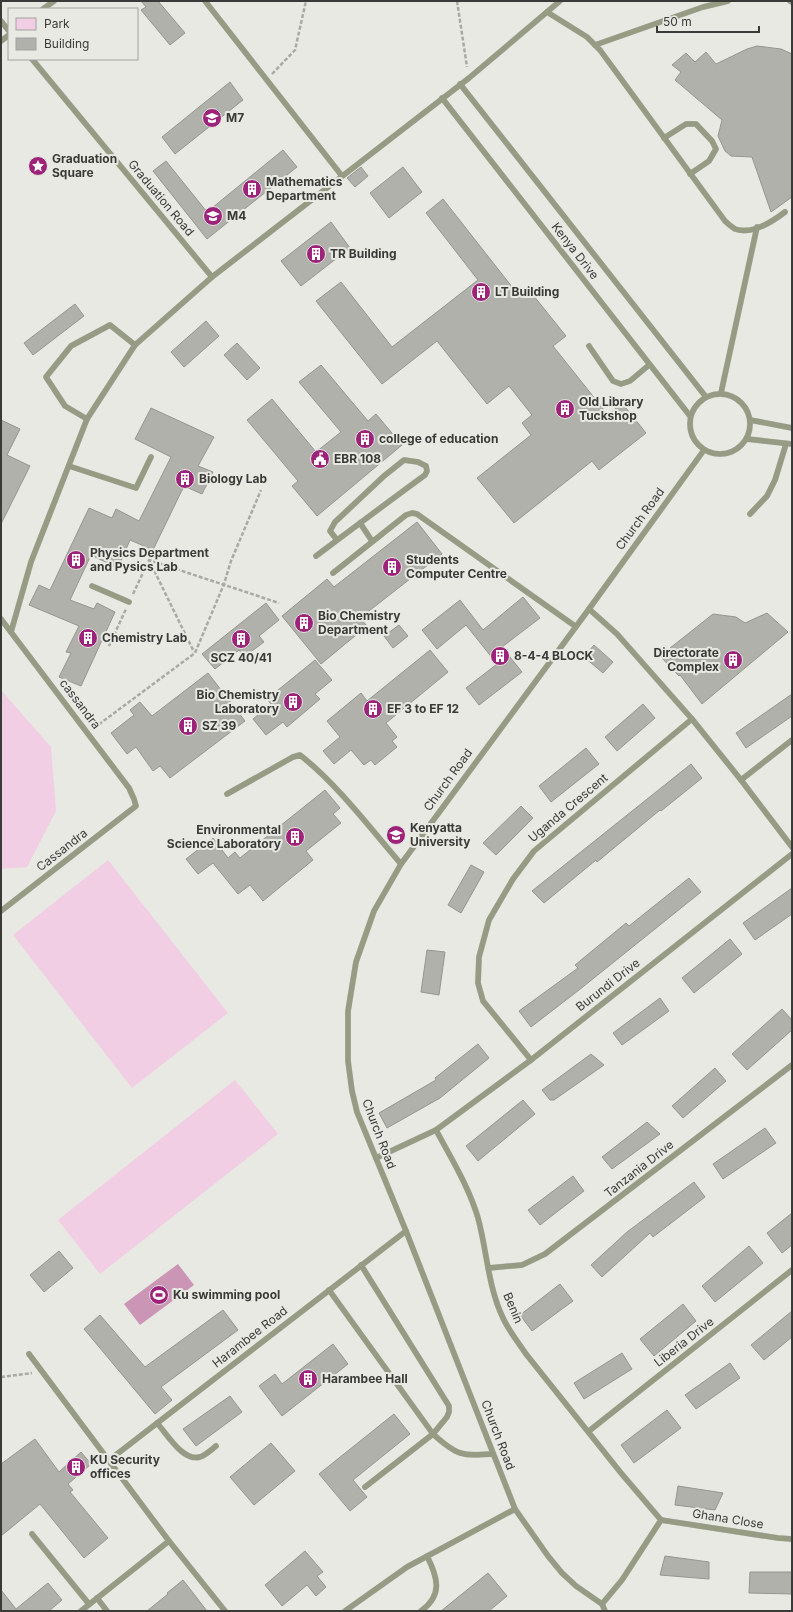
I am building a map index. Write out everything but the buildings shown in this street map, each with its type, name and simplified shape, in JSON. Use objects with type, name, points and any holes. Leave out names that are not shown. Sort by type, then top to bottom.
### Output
[{"type":"lane","points":[[44,8],[54,1]]},
{"type":"lane","points":[[205,1],[342,176]]},
{"type":"lane","points":[[11,632],[28,569],[87,419],[135,345],[212,277],[469,78],[560,1]]},
{"type":"lane","points":[[595,45],[703,7],[728,1]]},
{"type":"lane","points":[[547,12],[587,37],[595,45],[725,221],[734,228],[746,231],[773,222],[785,212]]},
{"type":"lane","points":[[1,21],[8,30]]},
{"type":"lane","name":"Graduation Road","points":[[33,60],[212,277]]},
{"type":"lane","name":"Kenya Drive","points":[[460,84],[706,397]]},
{"type":"lane","name":"Kenya Drive","points":[[442,98],[690,416]]},
{"type":"lane","points":[[664,138],[686,124],[696,124],[712,141],[716,149],[709,161],[690,174]]},
{"type":"lane","points":[[722,393],[757,227]]},
{"type":"lane","points":[[87,419],[65,406],[46,377],[71,346],[110,325],[135,345]]},
{"type":"lane","points":[[589,346],[613,381],[621,384],[630,381],[650,365]]},
{"type":"lane","points":[[722,393],[732,396],[741,401],[747,410],[750,420],[750,429],[747,439],[740,447],[732,452],[713,454],[696,444],[691,435],[689,425],[690,416],[695,407],[706,397],[722,393]]},
{"type":"lane","points":[[750,420],[792,428]]},
{"type":"lane","points":[[747,439],[789,444],[767,496],[750,514]]},
{"type":"lane","name":"Church Road","points":[[602,1604],[562,1574],[515,1509],[406,1231],[357,1112],[352,1091],[348,1061],[348,1011],[356,962],[374,911],[401,864],[704,450]]},
{"type":"lane","points":[[69,466],[136,488],[151,457]]},
{"type":"lane","points":[[316,556],[425,475],[427,471],[426,466],[418,462],[404,460],[384,476],[335,522],[330,531],[337,540]]},
{"type":"lane","points":[[333,573],[406,515],[412,513],[418,514],[575,626]]},
{"type":"lane","points":[[360,524],[372,541]]},
{"type":"lane","points":[[92,586],[129,602]]},
{"type":"lane","points":[[589,609],[617,634],[692,719],[792,847]]},
{"type":"lane","name":"cassandra","points":[[1,619],[129,788],[136,806]]},
{"type":"lane","name":"Uganda Crescent","points":[[531,1060],[483,1001],[478,983],[479,957],[488,920],[534,851],[692,719]]},
{"type":"lane","points":[[741,780],[792,740]]},
{"type":"lane","points":[[227,794],[293,757],[300,755],[309,762],[353,807],[401,864]]},
{"type":"lane","name":"Cassandra","points":[[1,911],[136,806]]},
{"type":"lane","name":"Burundi Drive","points":[[436,1130],[531,1060],[792,854]]},
{"type":"lane","name":"Tanzania Drive","points":[[489,1268],[522,1265],[545,1254],[792,1065]]},
{"type":"lane","points":[[376,1158],[436,1130]]},
{"type":"lane","name":"Benin","points":[[436,1130],[472,1201],[478,1218],[495,1296],[500,1311],[515,1339],[660,1520]]},
{"type":"lane","name":"Harambee Road","points":[[108,1461],[406,1231]]},
{"type":"lane","points":[[361,1265],[448,1403],[449,1412],[442,1425],[433,1434],[365,1487]]},
{"type":"lane","name":"Liberia Drive","points":[[589,1431],[792,1270]]},
{"type":"lane","points":[[329,1290],[433,1434],[449,1448],[458,1453],[470,1456],[493,1454]]},
{"type":"lane","points":[[29,1354],[169,1542],[225,1611]]},
{"type":"lane","points":[[157,1422],[177,1447],[185,1455],[192,1458],[201,1457],[216,1446]]},
{"type":"lane","points":[[345,1611],[407,1567],[515,1509]]},
{"type":"lane","points":[[605,1611],[602,1604],[622,1580],[660,1520]]},
{"type":"lane","name":"Ghana Close","points":[[660,1520],[792,1539]]},
{"type":"lane","points":[[32,1534],[89,1604]]},
{"type":"lane","points":[[81,1611],[169,1542]]},
{"type":"lane","points":[[421,1611],[433,1600],[437,1592],[436,1578],[427,1556]]},
{"type":"lane","points":[[97,1598],[107,1611]]},
{"type":"path","points":[[267,80],[295,50],[306,1]]},
{"type":"path","points":[[457,1],[469,78]]},
{"type":"path","points":[[88,733],[194,653],[224,584],[261,490]]},
{"type":"path","points":[[149,560],[279,603]]},
{"type":"path","points":[[109,646],[149,560]]},
{"type":"path","points":[[149,560],[194,653]]},
{"type":"path","points":[[1,1377],[42,1372]]},
{"type":"green space","points":[[1,690],[51,747],[56,811],[27,867],[1,869]]},
{"type":"green space","points":[[108,860],[228,1013],[132,1088],[13,935]]},
{"type":"green space","points":[[235,1080],[278,1134],[100,1274],[58,1220]]},
{"type":"shaded area","name":"Ku swimming pool","points":[[178,1264],[194,1285],[140,1325],[124,1304]]},
{"type":"place","name":"M7","points":[[212,118]]},
{"type":"place","name":"Graduation Square","points":[[38,166]]},
{"type":"place","name":"Mathematics Department","points":[[252,189]]},
{"type":"place","name":"M4","points":[[213,216]]},
{"type":"place","name":"TR Building","points":[[316,254]]},
{"type":"place","name":"LT Building","points":[[481,292]]},
{"type":"place","name":"Old Library Tuckshop","points":[[565,409]]},
{"type":"place","name":"college of education","points":[[365,439]]},
{"type":"place","name":"EBR 108","points":[[320,459]]},
{"type":"place","name":"Biology Lab","points":[[185,479]]},
{"type":"place","name":"Physics Department and Pysics Lab","points":[[76,560]]},
{"type":"place","name":"Students Computer Centre","points":[[392,567]]},
{"type":"place","name":"Bio Chemistry Department","points":[[304,623]]},
{"type":"place","name":"Chemistry Lab","points":[[88,638]]},
{"type":"place","name":"SCZ 40/41","points":[[241,639]]},
{"type":"place","name":"8-4-4 BLOCK","points":[[500,656]]},
{"type":"place","name":"Directorate Complex","points":[[733,660]]},
{"type":"place","name":"Bio Chemistry Laboratory","points":[[293,702]]},
{"type":"place","name":"EF 3 to EF 12","points":[[373,709]]},
{"type":"place","name":"SZ 39","points":[[188,726]]},
{"type":"place","name":"Kenyatta University","points":[[396,835]]},
{"type":"place","name":"Environmental Science Laboratory","points":[[295,837]]},
{"type":"place","name":"Ku swimming pool","points":[[159,1295]]},
{"type":"place","name":"Harambee Hall","points":[[308,1379]]},
{"type":"place","name":"KU Security offices","points":[[76,1467]]}]
